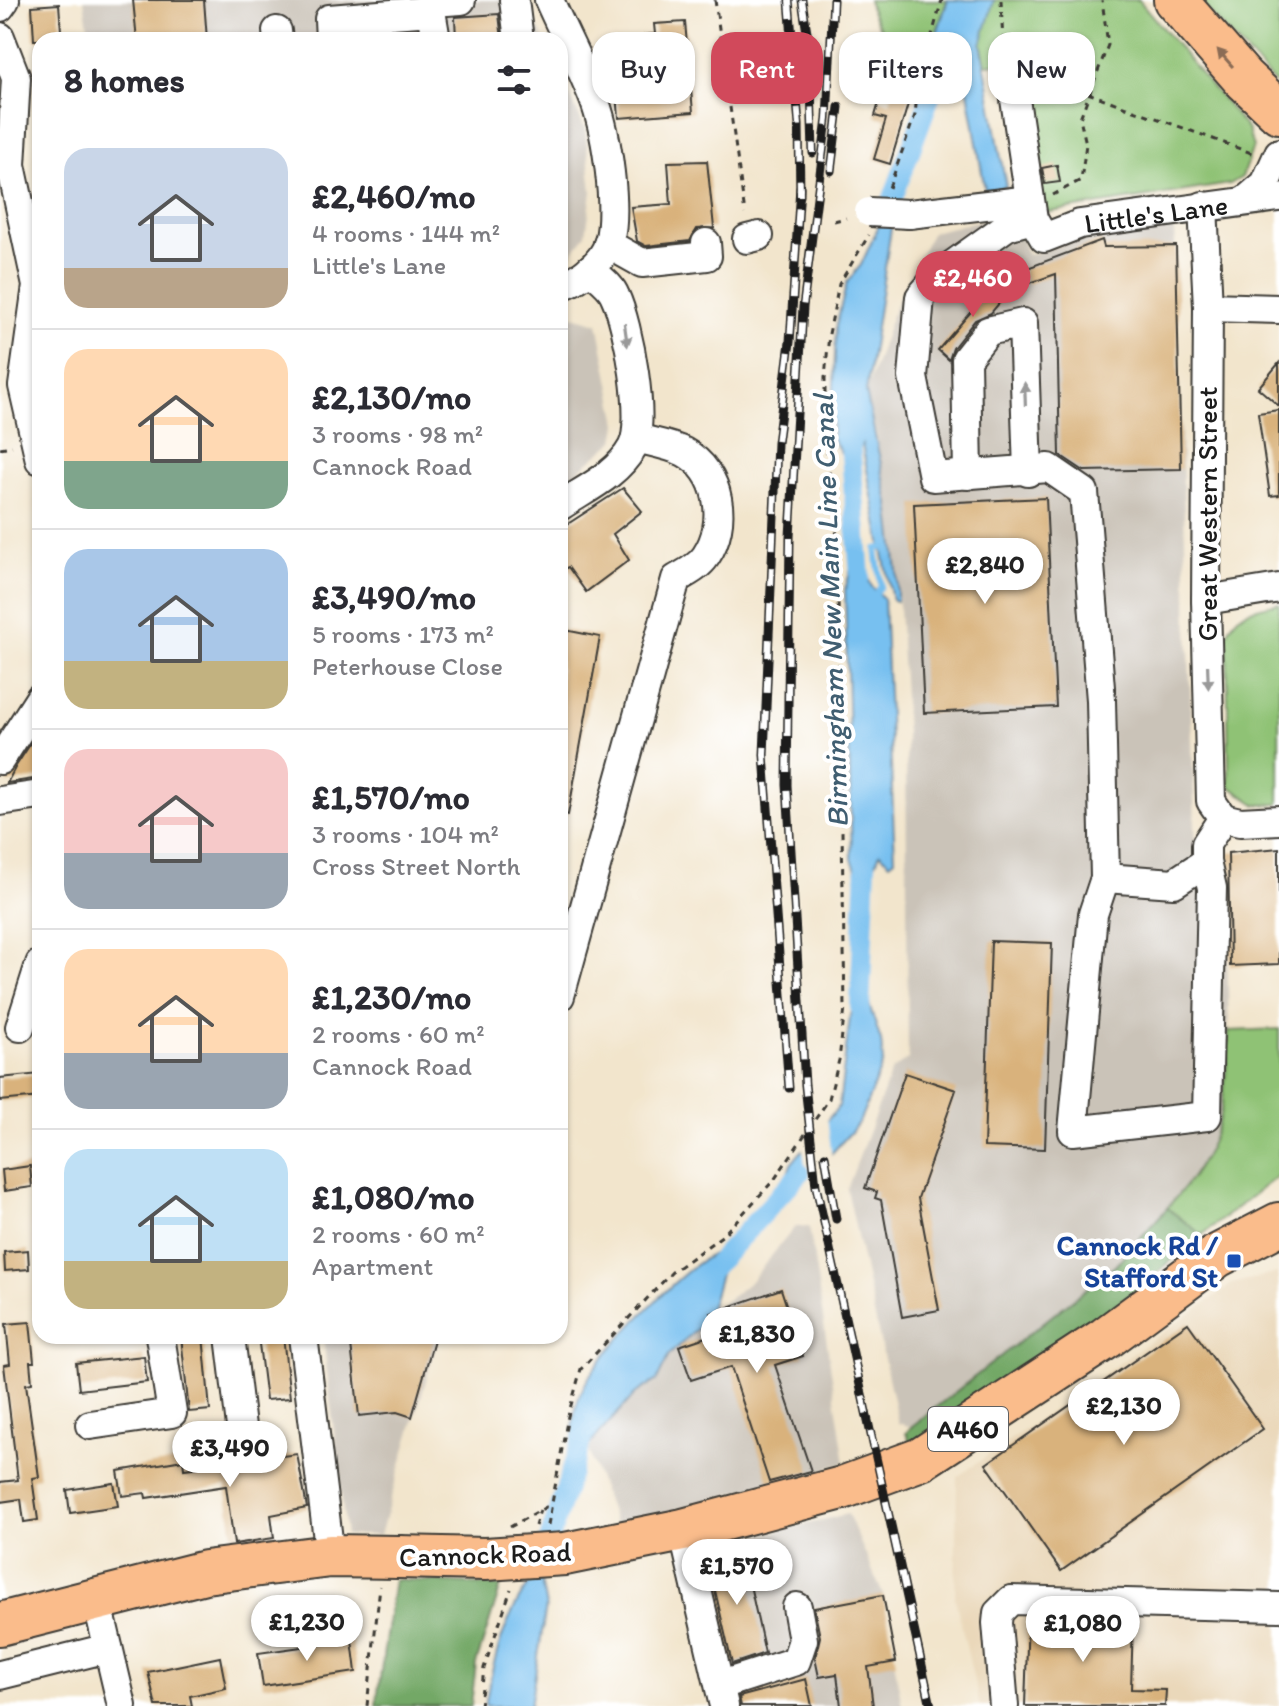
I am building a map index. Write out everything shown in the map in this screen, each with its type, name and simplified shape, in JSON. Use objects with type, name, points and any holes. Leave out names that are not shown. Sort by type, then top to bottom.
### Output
[{"type":"highway","points":[[1175,0],[1243,78],[1279,112]]},
{"type":"highway","name":"Cannock Road","points":[[0,1624],[205,1572],[330,1556],[390,1570],[485,1559],[555,1546],[683,1530],[842,1488],[921,1459],[1106,1338],[1276,1212]]},
{"type":"street","points":[[0,7],[5,0]]},
{"type":"street","points":[[435,32],[431,11],[433,2],[461,0]]},
{"type":"street","points":[[514,0],[518,32]]},
{"type":"street","points":[[549,0],[563,32]]},
{"type":"street","points":[[330,32],[329,19],[431,11]]},
{"type":"street","points":[[0,37],[16,78],[11,165],[32,263]]},
{"type":"street","points":[[568,45],[603,127],[612,208],[608,244],[590,269],[568,281]]},
{"type":"street","points":[[1016,104],[1031,209]]},
{"type":"street","name":"Little's Lane","points":[[1245,201],[1265,184],[1270,154]]},
{"type":"street","name":"Little's Lane","points":[[1031,209],[1044,238],[1080,224],[1279,197]]},
{"type":"street","name":"Great Western Street","points":[[1203,206],[1208,307],[1206,600],[1211,801],[1223,818]]},
{"type":"street","points":[[870,222],[909,214],[1031,209]]},
{"type":"street","points":[[1031,209],[940,274],[920,297],[913,377],[933,477],[1049,468],[1084,492],[1101,700],[1105,878],[1093,914],[1073,1131],[1207,1116],[1212,888],[1206,862],[1206,844],[1223,818],[1240,822],[1279,820]]},
{"type":"street","points":[[608,244],[642,263],[707,256],[706,243]]},
{"type":"street","points":[[568,501],[614,471],[625,460],[636,438],[638,423],[624,318],[614,292],[590,269]]},
{"type":"street","points":[[1208,307],[1279,309]]},
{"type":"street","points":[[32,322],[23,386],[32,425]]},
{"type":"street","points":[[968,475],[966,359],[988,331],[1023,323],[1028,472]]},
{"type":"street","points":[[568,967],[676,579],[705,558],[716,533],[719,508],[712,480],[700,464],[683,451],[636,438]]},
{"type":"street","points":[[1206,600],[1279,588]]},
{"type":"street","points":[[0,760],[32,710]]},
{"type":"street","points":[[0,801],[32,796]]},
{"type":"street","points":[[1105,878],[1174,883],[1206,862]]},
{"type":"street","points":[[20,1026],[32,989]]},
{"type":"street","points":[[90,1425],[172,1413],[161,1344]]},
{"type":"street","points":[[231,1344],[242,1435]]},
{"type":"street","points":[[304,1344],[330,1556]]},
{"type":"street","points":[[683,1530],[723,1695],[796,1661],[803,1640],[797,1607]]},
{"type":"street","points":[[97,1600],[122,1706]]},
{"type":"street","points":[[1004,1706],[997,1623],[998,1613],[1011,1600],[1279,1607]]},
{"type":"street","points":[[0,1675],[108,1648]]},
{"type":"path","points":[[715,0],[753,237]]},
{"type":"path","points":[[889,189],[915,115],[918,84],[942,0]]},
{"type":"path","points":[[1001,0],[1003,32]]},
{"type":"path","points":[[1095,76],[1108,45],[1102,0]]},
{"type":"path","points":[[1095,95],[1270,154]]},
{"type":"path","points":[[1031,209],[1081,180],[1086,144],[1080,118],[1084,104]]},
{"type":"path","points":[[555,1546],[552,1508],[568,1416],[581,1369],[672,1272],[723,1235],[774,1180],[829,1099],[845,1008],[837,537],[825,438],[825,378],[829,334],[839,284],[870,222]]},
{"type":"path","points":[[503,1533],[533,1514],[552,1508]]},
{"type":"path","points":[[367,1706],[390,1570]]},
{"type":"path","points":[[480,1706],[484,1668],[513,1580]]},
{"type":"shaded area","points":[[84,0],[526,0],[540,32],[89,32]]},
{"type":"shaded area","points":[[568,92],[585,129],[592,191],[586,234],[568,260]]},
{"type":"shaded area","points":[[1011,213],[1028,255],[1090,237],[1174,228],[1196,854],[1225,854],[1229,1035],[1225,1091],[1211,1151],[1195,1175],[1115,1266],[911,1427],[898,1423],[847,1189],[892,1070],[908,1059],[906,731],[897,571],[877,435],[866,392],[895,306],[932,232]]},
{"type":"shaded area","points":[[568,315],[598,323],[618,424],[615,440],[568,479]]},
{"type":"shaded area","points":[[809,1226],[845,1463],[616,1526],[587,1447],[636,1393],[657,1380],[669,1355],[711,1313],[751,1281],[795,1227]]},
{"type":"shaded area","points":[[1278,1273],[1279,1706],[980,1706],[955,1598],[957,1477],[1232,1284]]},
{"type":"shaded area","points":[[324,1344],[437,1344],[380,1535],[346,1535]]},
{"type":"shaded area","points":[[848,1514],[883,1595],[902,1706],[739,1706],[726,1668],[704,1561],[705,1549]]},
{"type":"green space","points":[[868,0],[947,0],[937,32],[883,32]]},
{"type":"green space","points":[[994,0],[1139,0],[1248,130],[1253,147],[1242,177],[1230,184],[1043,213],[1024,104],[1095,104],[1095,32],[988,32],[988,64],[981,43]]},
{"type":"green space","points":[[1198,0],[1279,0],[1279,88]]},
{"type":"green space","points":[[1279,603],[1279,804],[1257,805],[1229,786],[1227,635],[1241,615],[1255,608]]},
{"type":"green space","points":[[1279,1029],[1279,1175],[1202,1235],[1167,1208],[1200,1165],[1217,1127],[1225,1085],[1229,1031]]},
{"type":"green space","points":[[1167,1208],[1202,1235],[1102,1319],[912,1446],[906,1433],[911,1427],[1115,1266]]},
{"type":"green space","points":[[394,1579],[501,1586],[476,1664],[471,1706],[376,1706]]},
{"type":"water","points":[[948,0],[994,0],[981,44],[988,104],[991,104],[1006,187],[985,190],[970,104],[972,32],[937,32]]},
{"type":"water","points":[[922,104],[933,104],[920,119]]},
{"type":"water","points":[[898,183],[866,392],[889,503],[897,571],[897,601],[892,600],[862,444],[850,466],[832,439],[836,326],[847,282],[861,265]]},
{"type":"water","points":[[856,552],[872,587],[884,599],[895,859],[890,863],[880,853],[864,890],[852,859],[845,589]]},
{"type":"water","points":[[861,980],[881,1041],[883,1062],[860,1120],[851,1132],[811,1176],[782,1192],[791,1164],[839,1106],[850,1017]]},
{"type":"water","points":[[715,1253],[726,1253],[707,1320],[669,1355],[657,1380],[636,1393],[587,1447],[577,1450],[573,1421],[591,1374],[667,1289]]},
{"type":"water","points":[[539,1571],[546,1607],[530,1706],[485,1706],[503,1634],[518,1601]]},
{"type":"pier","points":[[827,1116],[832,1159],[807,1183],[802,1142]]},
{"type":"building","points":[[133,0],[204,0],[206,32],[136,32]]},
{"type":"building","points":[[59,4],[61,31],[34,32],[32,6]]},
{"type":"building","points":[[499,14],[501,32],[456,32],[455,17]]},
{"type":"building","points":[[685,22],[686,32],[655,32],[654,24]]},
{"type":"building","points":[[618,104],[692,104],[693,112],[619,118]]},
{"type":"building","points":[[879,104],[908,104],[890,164],[874,159],[886,119],[875,116]]},
{"type":"building","points":[[707,161],[714,228],[697,229],[690,241],[646,246],[637,241],[631,207],[671,204],[668,162]]},
{"type":"building","points":[[1057,165],[1060,182],[1045,184],[1042,168]]},
{"type":"building","points":[[1102,240],[1104,247],[1176,246],[1181,469],[1084,471],[1060,455],[1056,274],[1027,284],[1022,270]]},
{"type":"building","points":[[994,285],[1006,295],[991,313],[975,320],[953,348],[949,360],[938,350]]},
{"type":"building","points":[[1279,363],[1279,406],[1258,388]]},
{"type":"building","points":[[1279,410],[1279,495],[1270,496],[1258,413]]},
{"type":"building","points":[[623,488],[642,511],[613,534],[629,560],[586,592],[568,567],[568,524]]},
{"type":"building","points":[[1046,498],[1056,707],[924,713],[914,504]]},
{"type":"building","points":[[568,631],[600,637],[568,815]]},
{"type":"building","points":[[32,741],[32,779],[7,783]]},
{"type":"building","points":[[1279,848],[1279,964],[1230,966],[1228,853]]},
{"type":"building","points":[[991,941],[1052,943],[1045,1149],[984,1147]]},
{"type":"building","points":[[905,1073],[956,1090],[918,1198],[939,1310],[902,1317],[881,1200],[875,1198],[877,1192],[865,1188]]},
{"type":"building","points":[[32,1075],[32,1098],[0,1101],[0,1078]]},
{"type":"building","points":[[30,1166],[32,1187],[4,1191],[2,1170]]},
{"type":"building","points":[[28,1250],[29,1269],[5,1271],[4,1252]]},
{"type":"building","points":[[781,1289],[803,1356],[775,1365],[811,1471],[769,1482],[731,1367],[691,1380],[679,1346],[718,1333],[711,1313]]},
{"type":"building","points":[[30,1322],[34,1362],[30,1362],[32,1383],[26,1384],[39,1477],[32,1478],[38,1520],[24,1522],[21,1499],[0,1502],[0,1482],[18,1480],[4,1365],[10,1364],[6,1324]]},
{"type":"building","points":[[1188,1323],[1263,1429],[1061,1571],[986,1464]]},
{"type":"building","points":[[182,1344],[204,1344],[210,1410],[189,1412]]},
{"type":"building","points":[[259,1344],[284,1344],[290,1398],[266,1400]]},
{"type":"building","points":[[351,1344],[433,1344],[412,1417],[397,1412],[359,1416]]},
{"type":"building","points":[[144,1356],[147,1382],[79,1390],[76,1363]]},
{"type":"building","points":[[297,1454],[307,1508],[271,1515],[274,1538],[234,1544],[226,1486],[146,1498],[145,1493],[122,1496],[118,1471],[183,1460],[184,1469]]},
{"type":"building","points":[[114,1483],[118,1506],[70,1513],[67,1490]]},
{"type":"building","points":[[743,1553],[765,1653],[732,1664],[708,1560]]},
{"type":"building","points":[[883,1595],[896,1662],[868,1667],[873,1706],[841,1706],[837,1674],[819,1677],[815,1658],[820,1637],[814,1608]]},
{"type":"building","points":[[1028,1617],[1133,1620],[1131,1689],[1166,1690],[1165,1706],[1025,1706]]},
{"type":"building","points":[[352,1640],[356,1672],[263,1686],[258,1653]]},
{"type":"building","points":[[220,1657],[226,1688],[190,1696],[192,1706],[156,1706],[148,1672]]},
{"type":"building","points":[[806,1679],[812,1706],[741,1706],[739,1697]]},
{"type":"waterway","name":"Birmingham New Main Line Canal","points":[[890,206],[927,104]]},
{"type":"waterway","name":"Birmingham New Main Line Canal","points":[[850,441],[860,577]]},
{"type":"waterway","points":[[873,598],[881,586],[876,549],[886,547],[885,544]]},
{"type":"waterway","name":"Birmingham New Main Line Canal","points":[[860,1008],[866,864]]},
{"type":"waterway","name":"Birmingham New Main Line Canal","points":[[708,1273],[800,1173]]},
{"type":"waterway","name":"Birmingham New Main Line Canal","points":[[543,1559],[586,1426]]},
{"type":"railway","points":[[789,0],[799,125],[800,196]]},
{"type":"railway","points":[[802,0],[810,52],[813,153]]},
{"type":"railway","points":[[833,0],[827,119],[803,307],[790,537],[787,785],[805,1085],[816,1186],[931,1706]]},
{"type":"railway","points":[[831,171],[839,107]]},
{"type":"railway","points":[[789,1088],[764,755],[777,443],[790,342],[800,187]]},
{"type":"railway","points":[[825,1156],[836,1219]]},
{"type":"place","name":"Cannock Rd / Stafford St","points":[[1234,1261]]}]
